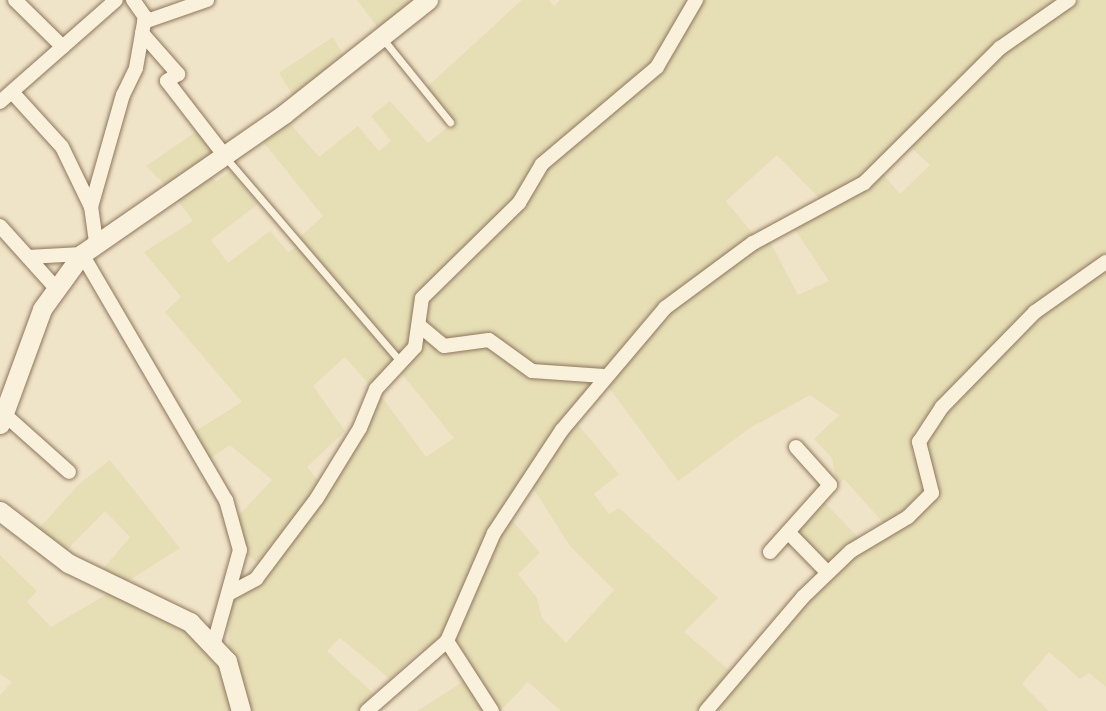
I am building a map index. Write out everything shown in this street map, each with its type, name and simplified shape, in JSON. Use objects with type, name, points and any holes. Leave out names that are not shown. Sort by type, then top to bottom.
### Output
[{"type":"street","points":[[15,0],[63,47]]},
{"type":"street","points":[[0,102],[116,0]]},
{"type":"street","points":[[133,0],[143,28],[178,74],[167,81],[225,156]]},
{"type":"street","points":[[143,28],[207,0]]},
{"type":"street","points":[[69,472],[3,412],[54,286],[89,248],[225,156],[383,38],[428,0]]},
{"type":"street","points":[[229,593],[256,579],[285,545],[343,458],[376,389],[415,347],[421,326],[422,298],[519,203],[542,164],[657,67],[696,0]]},
{"type":"street","points":[[366,711],[447,641],[494,533],[562,430],[604,376],[674,301],[753,243],[864,183],[1000,48],[1069,0]]},
{"type":"street","points":[[143,28],[91,208],[89,248],[201,451],[237,524],[240,550],[214,643]]},
{"type":"street","points":[[12,92],[62,147],[91,208]]},
{"type":"street","points":[[1,230],[54,286]]},
{"type":"street","points":[[28,257],[89,248]]},
{"type":"street","points":[[706,711],[828,573],[851,551],[908,517],[932,493],[919,442],[942,407],[1035,312],[1106,262]]},
{"type":"street","points":[[421,326],[444,346],[489,340],[532,371],[604,376]]},
{"type":"street","points":[[769,552],[830,485],[796,447]]},
{"type":"street","points":[[0,511],[68,563],[190,622],[214,643],[227,661],[242,711]]},
{"type":"street","points":[[788,532],[828,573]]},
{"type":"street","points":[[447,641],[492,711]]},
{"type":"lane","points":[[383,38],[450,122]]},
{"type":"lane","points":[[225,156],[401,362]]},
{"type":"shaded area","points":[[357,0],[418,0],[382,33]]},
{"type":"shaded area","points":[[522,0],[549,0],[554,6],[560,0],[692,0],[654,64],[606,101],[516,200],[423,290],[414,307],[417,330],[400,358],[300,237],[323,216],[260,138],[287,120],[319,157],[358,126],[379,151],[391,141],[371,116],[390,101],[428,143],[454,122],[427,87]]},
{"type":"shaded area","points":[[700,0],[1058,0],[980,60],[870,172],[821,200],[777,155],[726,201],[755,236],[656,307],[602,371],[532,367],[495,338],[445,343],[425,325],[425,298],[537,178],[658,71]]},
{"type":"shaded area","points":[[1080,0],[1106,0],[1106,254],[1022,319],[914,431],[912,453],[928,487],[922,496],[887,527],[844,479],[837,486],[832,458],[814,439],[839,415],[810,395],[750,428],[678,481],[604,381],[668,310],[768,238],[798,295],[829,281],[792,225],[883,174],[900,194],[930,165],[909,146],[1003,50]]},
{"type":"shaded area","points":[[333,37],[345,58],[294,97],[279,73]]},
{"type":"shaded area","points":[[200,129],[219,153],[167,187],[146,166]]},
{"type":"shaded area","points":[[231,171],[258,204],[211,240],[228,263],[270,231],[288,252],[298,247],[396,362],[371,387],[345,357],[313,386],[345,431],[307,467],[322,485],[262,566],[242,552],[238,516],[272,480],[230,445],[209,459],[194,432],[242,402],[165,312],[181,297],[144,252],[193,221],[175,197],[208,172],[216,182]]},
{"type":"shaded area","points":[[1106,269],[1106,687],[1089,673],[1080,679],[1049,652],[1022,684],[1049,711],[709,711],[852,554],[936,497],[940,485],[922,451],[925,434],[1036,316]]},
{"type":"shaded area","points":[[425,334],[444,350],[493,347],[527,375],[596,379],[493,521],[443,636],[428,654],[421,649],[390,679],[340,638],[327,651],[375,695],[357,711],[252,711],[228,652],[231,599],[312,514],[357,447],[379,393],[426,457],[454,438],[401,373]]},
{"type":"shaded area","points":[[575,421],[619,474],[594,494],[609,514],[619,508],[718,598],[684,632],[730,671],[697,711],[561,711],[528,682],[500,711],[451,640],[509,517],[540,553],[518,574],[537,598],[542,618],[566,643],[614,590],[570,546],[531,485]]},
{"type":"shaded area","points":[[110,460],[180,548],[127,582],[103,569],[130,537],[105,511],[65,552],[36,532],[79,484]]},
{"type":"shaded area","points":[[822,500],[862,541],[830,572],[790,531]]},
{"type":"shaded area","points":[[0,555],[37,591],[27,602],[51,627],[109,593],[179,622],[220,663],[236,711],[0,711],[0,695],[12,682],[0,674]]},
{"type":"shaded area","points":[[469,678],[488,711],[417,711]]}]
